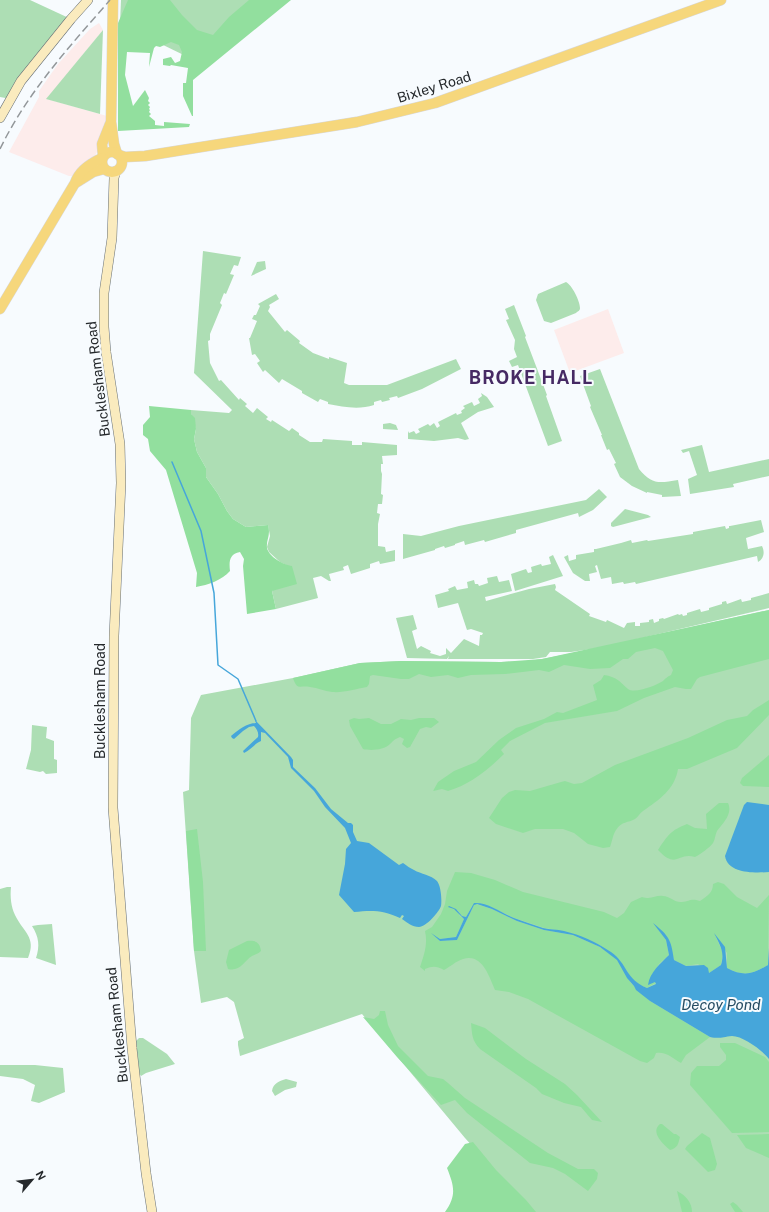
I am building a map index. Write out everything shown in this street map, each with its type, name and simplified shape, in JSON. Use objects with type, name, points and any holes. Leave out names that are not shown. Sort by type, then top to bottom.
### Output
[{"type":"main road","points":[[111,122],[102,144],[102,164],[112,169],[122,161],[114,144],[111,122],[113,0]]},
{"type":"main road","name":"Bixley Road","points":[[118,154],[125,157],[145,156],[356,122],[429,105],[721,0]]},
{"type":"main road","points":[[0,308],[76,183],[77,178],[84,170],[108,152],[118,154]]},
{"type":"main road","name":"Bixley Road","points":[[76,183],[93,172],[112,169],[145,156]]},
{"type":"street","points":[[0,118],[22,81],[88,0]]},
{"type":"street","name":"Bucklesham Road","points":[[112,169],[114,178],[112,238],[104,293],[104,316],[106,352],[120,444],[121,469],[114,636],[113,808],[132,1048],[146,1173],[152,1212]]},
{"type":"shaded area","points":[[99,23],[103,30],[47,99],[107,116],[106,125],[94,158],[89,158],[89,161],[73,176],[69,176],[9,152],[39,97],[39,91],[58,64],[90,29]]},
{"type":"shaded area","points":[[608,309],[624,353],[570,373],[554,330]]},
{"type":"green space","points":[[0,0],[30,0],[71,19],[11,99],[0,97]]},
{"type":"green space","points":[[121,0],[270,0],[196,61],[120,24]]},
{"type":"green space","points":[[128,0],[170,0],[197,30],[213,35],[229,17],[249,0],[291,0],[193,80],[193,116],[183,96],[183,83],[186,83],[188,68],[163,65],[163,59],[171,57],[175,63],[180,61],[182,52],[179,45],[171,42],[160,47],[156,46],[154,48],[149,67],[150,53],[127,52],[125,75],[133,106],[145,90],[150,103],[148,105],[150,107],[149,112],[151,114],[149,116],[155,121],[155,125],[164,126],[164,122],[190,124],[189,127],[118,131],[118,23]]},
{"type":"green space","points":[[103,30],[100,114],[46,99]]},
{"type":"green space","points":[[203,251],[241,257],[238,266],[234,265],[230,274],[234,275],[226,294],[224,293],[220,303],[222,305],[210,334],[210,340],[208,341],[210,363],[219,381],[221,380],[239,400],[240,398],[247,404],[245,406],[253,413],[257,408],[268,417],[266,419],[271,422],[272,420],[289,431],[292,428],[299,433],[299,435],[310,442],[322,442],[323,439],[352,441],[352,445],[362,445],[362,442],[397,445],[397,455],[382,456],[383,464],[381,464],[381,494],[383,495],[382,504],[378,504],[377,513],[380,514],[378,524],[378,546],[385,547],[386,552],[395,550],[395,561],[380,564],[379,561],[370,564],[370,568],[351,574],[348,565],[343,567],[344,570],[329,574],[331,581],[321,576],[313,578],[318,598],[276,609],[272,591],[286,565],[280,562],[269,552],[267,547],[270,536],[268,525],[246,527],[233,519],[206,477],[206,468],[197,452],[194,439],[196,429],[191,410],[229,413],[232,410],[194,373]]},
{"type":"green space","points":[[265,261],[266,269],[251,276],[257,262]]},
{"type":"green space","points":[[566,282],[571,286],[579,301],[580,310],[551,323],[544,321],[536,300],[538,294]]},
{"type":"green space","points":[[276,294],[279,299],[269,305],[270,307],[268,311],[285,332],[287,330],[300,341],[299,343],[313,353],[329,359],[329,357],[347,363],[344,383],[349,385],[387,385],[456,359],[461,369],[422,389],[398,398],[397,396],[389,398],[390,400],[374,402],[374,405],[368,407],[351,408],[339,406],[328,404],[328,402],[320,399],[318,402],[282,379],[279,383],[265,370],[263,372],[257,363],[260,361],[255,354],[252,355],[249,338],[257,321],[252,319],[254,315],[256,315],[260,306],[258,304]]},
{"type":"green space","points":[[514,305],[562,441],[548,446],[518,365],[512,367],[509,361],[517,357],[514,349],[515,340],[506,320],[509,319],[505,309]]},
{"type":"green space","points":[[600,369],[639,469],[648,478],[656,482],[678,480],[681,496],[662,497],[662,495],[647,493],[632,486],[620,477],[614,464],[616,463],[609,449],[607,450],[601,435],[580,376]]},
{"type":"green space","points":[[481,393],[487,397],[494,407],[478,412],[461,423],[469,439],[465,440],[458,438],[434,441],[408,439],[408,431],[409,433],[414,431],[416,434],[420,432],[418,429],[428,424],[430,426],[434,423],[437,428],[440,426],[438,422],[456,413],[457,415],[462,413],[461,411],[465,408],[463,406],[472,402],[474,406],[480,403],[478,399],[482,396]]},
{"type":"green space","points":[[149,406],[191,410],[191,414],[195,418],[196,429],[194,439],[197,452],[206,468],[206,477],[218,494],[227,511],[233,519],[246,527],[268,525],[268,551],[277,560],[292,566],[297,584],[272,591],[276,609],[247,614],[243,566],[244,559],[240,552],[236,553],[230,559],[230,571],[227,574],[214,582],[196,587],[197,573],[166,470],[150,451],[148,439],[143,435],[143,425],[150,417]]},
{"type":"green space","points":[[390,423],[396,425],[398,430],[383,429],[383,424]]},
{"type":"green space","points":[[702,445],[709,472],[769,459],[769,476],[733,484],[734,487],[690,494],[688,479],[697,475],[689,451],[683,453],[681,450]]},
{"type":"green space","points":[[599,489],[607,497],[593,510],[579,517],[578,513],[516,530],[516,533],[485,542],[484,540],[465,545],[464,541],[445,548],[444,546],[403,559],[403,534],[421,536],[459,526],[586,500]]},
{"type":"green space","points":[[625,509],[651,517],[613,527],[611,526],[611,523]]},
{"type":"green space","points":[[761,520],[764,532],[746,538],[748,549],[762,546],[762,559],[758,562],[757,556],[636,584],[635,582],[624,584],[623,582],[612,584],[611,577],[601,579],[597,565],[595,566],[597,572],[589,574],[590,581],[585,581],[573,573],[564,557],[568,555],[569,561],[576,559],[576,555],[594,552],[594,549],[631,540],[632,543],[648,541],[693,534],[693,532],[725,526],[726,529],[729,528],[729,526]]},
{"type":"green space","points":[[553,555],[563,576],[515,591],[511,574],[526,569],[528,573],[532,572],[531,567],[541,564],[542,566],[551,564],[549,557]]},
{"type":"green space","points":[[497,576],[499,582],[509,580],[512,591],[485,597],[486,601],[529,589],[555,584],[555,590],[590,614],[589,616],[606,622],[607,620],[624,628],[627,623],[635,622],[635,626],[640,626],[640,623],[649,622],[649,620],[653,619],[654,623],[659,621],[659,619],[664,619],[678,614],[682,614],[683,616],[687,615],[687,613],[700,609],[701,612],[709,610],[709,608],[722,604],[722,602],[726,601],[727,604],[741,599],[742,602],[769,593],[769,608],[637,639],[769,610],[769,1212],[532,1212],[465,1138],[362,1014],[240,1056],[238,1041],[244,1038],[234,1002],[227,997],[201,1003],[194,951],[183,792],[189,790],[191,718],[201,695],[293,678],[360,663],[401,661],[529,661],[598,648],[571,652],[550,652],[546,657],[533,659],[448,659],[449,656],[447,659],[407,658],[396,618],[413,615],[417,629],[412,631],[417,649],[421,646],[431,651],[430,653],[440,656],[446,654],[446,648],[451,653],[464,639],[479,646],[480,635],[483,633],[471,629],[467,630],[458,603],[438,608],[435,595],[449,591],[448,589],[455,586],[457,590],[468,588],[467,582],[474,580],[475,584],[478,584],[479,586],[488,583],[487,578]]},
{"type":"green space","points":[[769,610],[769,659],[700,677],[691,689],[675,687],[644,698],[617,711],[545,723],[510,741],[501,750],[504,754],[485,771],[471,781],[448,791],[442,789],[433,791],[438,782],[454,771],[476,762],[499,740],[516,728],[544,719],[557,712],[563,713],[597,700],[593,685],[601,680],[604,675],[615,678],[631,690],[646,688],[663,681],[671,675],[673,670],[663,651],[655,648],[636,652],[628,659],[623,659],[610,668],[590,669],[564,665],[549,672],[539,670],[505,674],[471,675],[458,678],[448,675],[431,677],[419,674],[409,679],[401,679],[373,675],[370,676],[367,687],[341,692],[332,692],[313,687],[299,687],[296,685],[293,678],[360,663],[401,661],[501,662],[542,659]]},
{"type":"green space","points":[[769,700],[769,715],[737,748],[687,769],[678,769],[674,782],[670,788],[655,803],[635,819],[618,827],[610,847],[603,848],[588,844],[574,833],[563,829],[535,829],[523,833],[496,824],[489,818],[502,798],[509,792],[515,790],[530,791],[565,781],[574,784],[582,783],[615,765],[688,738],[727,720],[747,716],[753,710]]},
{"type":"green space","points":[[354,718],[369,718],[381,724],[391,724],[401,719],[411,720],[419,718],[434,718],[439,722],[431,728],[426,727],[420,729],[410,747],[407,748],[402,744],[404,739],[400,737],[384,748],[370,750],[363,749],[350,726],[349,720]]},
{"type":"green space","points":[[32,725],[47,727],[46,738],[54,741],[54,759],[57,760],[57,773],[46,774],[43,771],[40,772],[26,769],[31,750]]},
{"type":"green space","points":[[769,755],[769,787],[743,786],[740,783],[742,778]]},
{"type":"green space","points":[[719,803],[728,803],[728,815],[717,831],[713,843],[705,851],[695,857],[689,856],[673,860],[664,856],[658,850],[670,834],[682,826],[687,824],[695,828],[707,829],[706,814]]},
{"type":"green space","points":[[197,829],[203,882],[206,951],[194,951],[186,831]]},
{"type":"green space","points":[[455,872],[471,873],[495,880],[523,892],[604,912],[617,918],[624,913],[631,902],[642,897],[648,898],[663,896],[679,902],[692,900],[700,901],[711,892],[713,884],[718,882],[724,884],[737,897],[757,908],[769,895],[768,965],[758,971],[748,973],[738,973],[727,968],[727,953],[715,935],[723,953],[721,965],[709,973],[698,964],[686,966],[674,960],[669,940],[655,925],[666,940],[669,955],[659,964],[652,974],[656,983],[647,988],[640,985],[632,979],[618,960],[631,983],[650,1001],[710,1037],[686,1055],[681,1063],[663,1053],[656,1053],[654,1058],[647,1063],[640,1061],[528,999],[509,992],[495,990],[484,967],[475,959],[463,959],[444,970],[437,967],[432,967],[425,969],[425,971],[420,967],[426,945],[425,931],[432,927],[441,914],[445,904],[447,891]],"holes":[[[479,903],[514,918],[544,928],[562,931],[573,935],[544,930],[517,921],[492,909],[476,904]],[[474,905],[457,940],[440,941],[434,935],[440,939],[456,937],[464,919],[460,916],[456,909],[462,916],[466,917]],[[574,935],[600,945],[613,956],[600,947]]]},
{"type":"green space","points":[[11,887],[11,901],[15,915],[30,940],[31,945],[28,958],[0,957],[0,889]]},
{"type":"green space","points":[[52,924],[56,965],[36,958],[38,942],[32,926]]},
{"type":"green space","points":[[247,941],[257,942],[261,951],[252,956],[239,968],[232,970],[228,969],[226,962],[229,950]]},
{"type":"green space","points":[[380,1011],[385,1011],[388,1025],[398,1046],[428,1076],[443,1079],[465,1098],[548,1153],[578,1169],[594,1169],[598,1173],[597,1179],[588,1191],[565,1174],[553,1168],[530,1163],[467,1113],[455,1100],[441,1105],[363,1017],[374,1019],[379,1015]]},
{"type":"green space","points":[[471,1023],[485,1028],[526,1059],[565,1084],[602,1122],[592,1120],[581,1107],[564,1103],[542,1094],[536,1088],[480,1049],[474,1040]]},
{"type":"green space","points":[[139,1038],[143,1038],[167,1054],[175,1064],[141,1076],[139,1073],[136,1041]]},
{"type":"green space","points":[[720,1043],[735,1043],[765,1057],[769,1062],[769,1132],[732,1133],[690,1085],[691,1073],[697,1066],[719,1066],[726,1060],[726,1055],[720,1047]]},
{"type":"green space","points":[[0,1065],[35,1065],[63,1068],[65,1092],[39,1103],[31,1101],[35,1085],[23,1079],[0,1076]]},
{"type":"green space","points":[[286,1079],[297,1082],[296,1087],[285,1090],[275,1096],[272,1091],[274,1086]]},
{"type":"green space","points":[[660,1124],[680,1137],[675,1148],[670,1150],[659,1138],[656,1131]]},
{"type":"green space","points":[[702,1133],[710,1138],[717,1164],[715,1170],[708,1172],[685,1149]]},
{"type":"green space","points":[[769,1134],[769,1158],[746,1148],[737,1135]]},
{"type":"green space","points":[[473,1142],[496,1170],[536,1212],[445,1212],[453,1195],[453,1185],[447,1168],[465,1144]]},
{"type":"green space","points":[[677,1191],[688,1199],[692,1212],[682,1212]]},
{"type":"green space","points":[[733,1202],[743,1212],[735,1212],[730,1204]]},
{"type":"water","points":[[255,720],[291,757],[293,760],[293,767],[315,788],[331,809],[348,823],[353,825],[353,832],[357,841],[369,843],[399,865],[403,863],[437,881],[441,893],[441,906],[429,922],[425,925],[417,927],[402,919],[404,916],[402,915],[400,918],[388,913],[377,911],[354,912],[339,895],[345,864],[346,849],[351,843],[345,828],[325,807],[314,791],[291,768],[288,757],[265,733],[261,732],[261,741],[244,753],[243,751],[258,737],[255,727],[249,727],[234,739],[231,736],[240,729],[256,723]]},
{"type":"water","points":[[747,802],[769,805],[769,872],[750,872],[737,869],[727,862],[725,856],[744,805]]},
{"type":"water","name":"Decoy Pond","points":[[474,903],[484,904],[514,918],[539,927],[561,930],[594,942],[617,957],[630,976],[647,988],[656,984],[655,982],[648,985],[653,972],[669,955],[666,940],[653,923],[663,931],[668,938],[672,947],[674,960],[686,966],[704,965],[708,968],[709,973],[721,965],[722,960],[721,949],[714,933],[725,947],[727,968],[738,973],[758,971],[768,965],[769,948],[769,1059],[757,1048],[741,1038],[732,1036],[719,1038],[710,1037],[650,1001],[636,990],[617,960],[600,947],[573,935],[544,930],[517,921],[492,909],[477,904],[474,905],[457,940],[440,941],[431,933],[440,939],[456,937],[464,919],[454,909],[448,907],[449,906],[456,909],[462,916],[466,917]]},
{"type":"waterway","points":[[172,462],[201,531],[214,593],[218,665],[238,679],[256,721]]},
{"type":"railway","points":[[0,149],[23,109],[50,71],[110,0]]},
{"type":"district","name":"BROKE HALL","points":[[531,377]]}]
